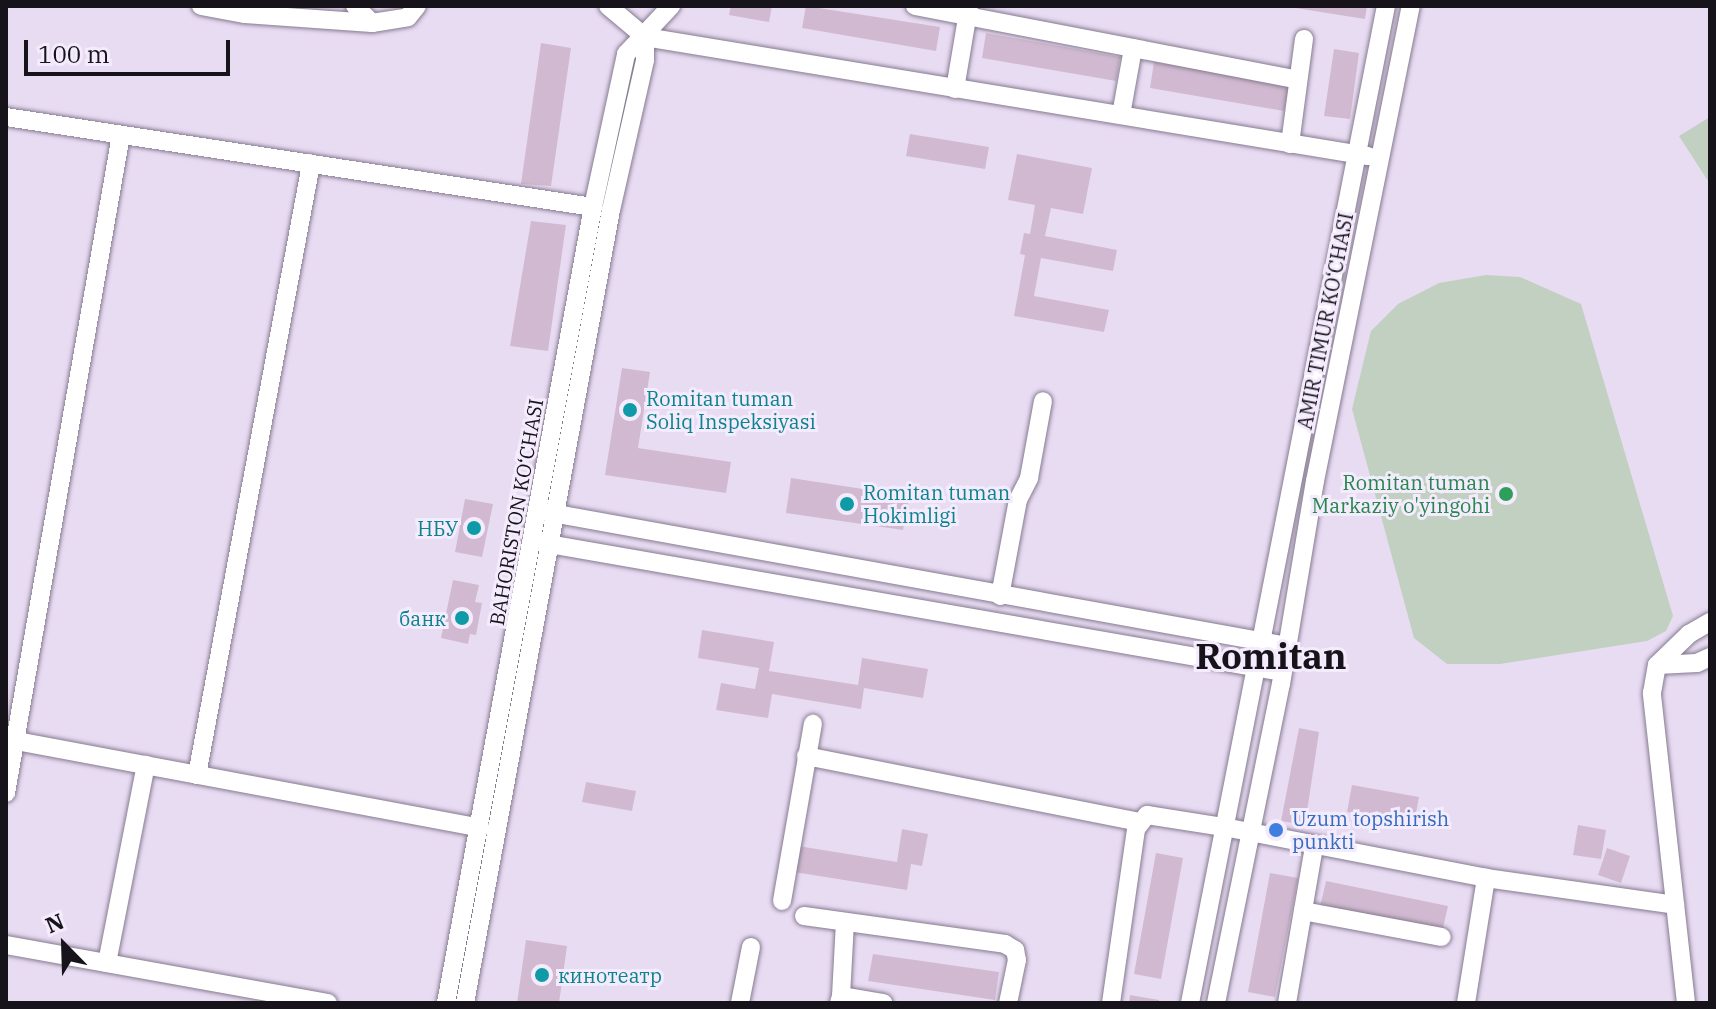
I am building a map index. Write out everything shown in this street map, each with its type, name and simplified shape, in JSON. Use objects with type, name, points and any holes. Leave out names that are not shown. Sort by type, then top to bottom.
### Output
[{"type":"street","points":[[201,6],[245,14],[372,23],[408,17],[417,6]]},
{"type":"street","points":[[355,6],[372,23]]},
{"type":"street","points":[[608,6],[645,37],[1381,158]]},
{"type":"street","name":"BAHORISTON KO‘CHASI","points":[[465,1003],[552,545],[548,512],[593,207],[626,54],[671,6]]},
{"type":"street","points":[[915,6],[968,10],[1133,48],[1298,80]]},
{"type":"street","name":"AMIR TIMUR KO‘CHASI","points":[[1190,1003],[1386,6]]},
{"type":"street","name":"AMIR TIMUR KO‘CHASI","points":[[1216,1003],[1288,646],[1315,481],[1411,6]]},
{"type":"street","points":[[955,89],[968,10]]},
{"type":"street","name":"BAHORISTON KO‘CHASI","points":[[446,1003],[533,541],[548,512],[645,60],[645,37]]},
{"type":"street","points":[[1290,144],[1304,39]]},
{"type":"street","points":[[1121,115],[1133,48]]},
{"type":"street","points":[[6,117],[593,207]]},
{"type":"street","points":[[6,793],[11,740],[121,135]]},
{"type":"street","points":[[197,775],[311,164]]},
{"type":"street","points":[[1000,596],[1018,500],[1029,478],[1043,401]]},
{"type":"street","points":[[548,512],[1288,646]]},
{"type":"street","points":[[533,541],[1282,672]]},
{"type":"street","points":[[1686,1003],[1652,693],[1657,665],[1689,634],[1710,622]]},
{"type":"street","points":[[1657,665],[1697,663],[1710,657]]},
{"type":"street","points":[[782,901],[813,724]]},
{"type":"street","points":[[11,740],[481,828]]},
{"type":"street","points":[[806,756],[1138,822],[1151,815],[1486,878],[1675,905]]},
{"type":"street","points":[[107,963],[146,765]]},
{"type":"street","points":[[1111,1003],[1138,822]]},
{"type":"street","points":[[1287,1003],[1314,847]]},
{"type":"street","points":[[1466,1003],[1486,878]]},
{"type":"street","points":[[1303,911],[1442,937]]},
{"type":"street","points":[[804,916],[1005,944],[1015,950],[1017,960],[1008,1003]]},
{"type":"street","points":[[845,922],[840,999],[883,1003]]},
{"type":"street","points":[[6,945],[328,1003]]},
{"type":"street","points":[[740,1003],[751,947]]},
{"type":"green space","points":[[1710,117],[1710,184],[1679,136]]},
{"type":"green space","name":"Romitan tuman Markaziy o'yingohi","points":[[1486,275],[1520,277],[1581,304],[1673,616],[1666,631],[1647,641],[1500,664],[1447,664],[1414,638],[1352,409],[1371,331],[1398,304],[1439,283]]},
{"type":"building","points":[[731,6],[772,6],[769,22],[729,15]]},
{"type":"building","points":[[806,6],[940,27],[936,51],[802,28]]},
{"type":"building","points":[[1283,6],[1367,6],[1365,19]]},
{"type":"building","points":[[986,33],[1120,57],[1116,81],[982,58]]},
{"type":"building","points":[[541,43],[571,48],[551,186],[521,184]]},
{"type":"building","points":[[1334,49],[1359,53],[1350,119],[1324,116]]},
{"type":"building","points":[[1154,62],[1289,85],[1284,111],[1150,88]]},
{"type":"building","points":[[910,134],[989,147],[985,169],[906,156]]},
{"type":"building","points":[[1017,154],[1092,168],[1083,214],[1051,208],[1045,236],[1117,250],[1113,271],[1041,258],[1034,296],[1109,310],[1104,332],[1014,316],[1025,255],[1020,254],[1024,233],[1030,234],[1035,205],[1008,200]]},
{"type":"building","points":[[531,221],[566,225],[548,351],[510,346]]},
{"type":"building","name":"Romitan tuman Soliq Inspeksiyasi","points":[[622,368],[650,372],[638,448],[731,462],[726,493],[605,475]]},
{"type":"building","name":"Romitan tuman Hokimligi","points":[[791,478],[909,496],[903,530],[786,513]]},
{"type":"building","name":"НБУ","points":[[465,499],[493,504],[482,557],[455,552]]},
{"type":"building","name":"банк","points":[[453,580],[479,585],[475,602],[482,603],[476,635],[470,634],[468,644],[441,638]]},
{"type":"building","points":[[702,630],[774,642],[769,671],[858,685],[862,658],[928,669],[923,698],[864,688],[861,709],[772,694],[768,718],[716,710],[721,683],[755,689],[759,668],[698,658]]},
{"type":"building","points":[[1299,728],[1319,732],[1305,825],[1281,821]]},
{"type":"building","points":[[586,782],[636,791],[632,811],[582,802]]},
{"type":"building","points":[[1352,785],[1419,797],[1414,824],[1347,812]]},
{"type":"building","points":[[1578,825],[1606,830],[1601,859],[1573,855]]},
{"type":"building","points":[[902,829],[928,834],[922,866],[911,864],[907,890],[794,872],[798,846],[897,862]]},
{"type":"building","points":[[1607,848],[1630,856],[1621,883],[1598,875]]},
{"type":"building","points":[[1156,853],[1183,858],[1161,979],[1134,974]]},
{"type":"building","points":[[1270,873],[1298,878],[1275,997],[1248,992]]},
{"type":"building","points":[[1326,881],[1448,906],[1442,932],[1320,907]]},
{"type":"building","name":"кинотеатр","points":[[526,940],[567,946],[559,1003],[517,1003]]},
{"type":"building","points":[[873,954],[999,972],[995,1000],[868,981]]},
{"type":"building","points":[[1130,995],[1159,1000],[1159,1003],[1129,1003]]},
{"type":"place","name":"Romitan tuman Soliq Inspeksiyasi","points":[[630,410]]},
{"type":"place","name":"Romitan tuman Markaziy o'yingohi","points":[[1506,494]]},
{"type":"place","name":"Romitan tuman Hokimligi","points":[[847,504]]},
{"type":"place","name":"НБУ","points":[[474,528]]},
{"type":"place","name":"банк","points":[[462,618]]},
{"type":"place","name":"Uzum topshirish punkti","points":[[1276,830]]},
{"type":"place","name":"кинотеатр","points":[[542,975]]},
{"type":"district","name":"Romitan","points":[[1271,656]]}]
